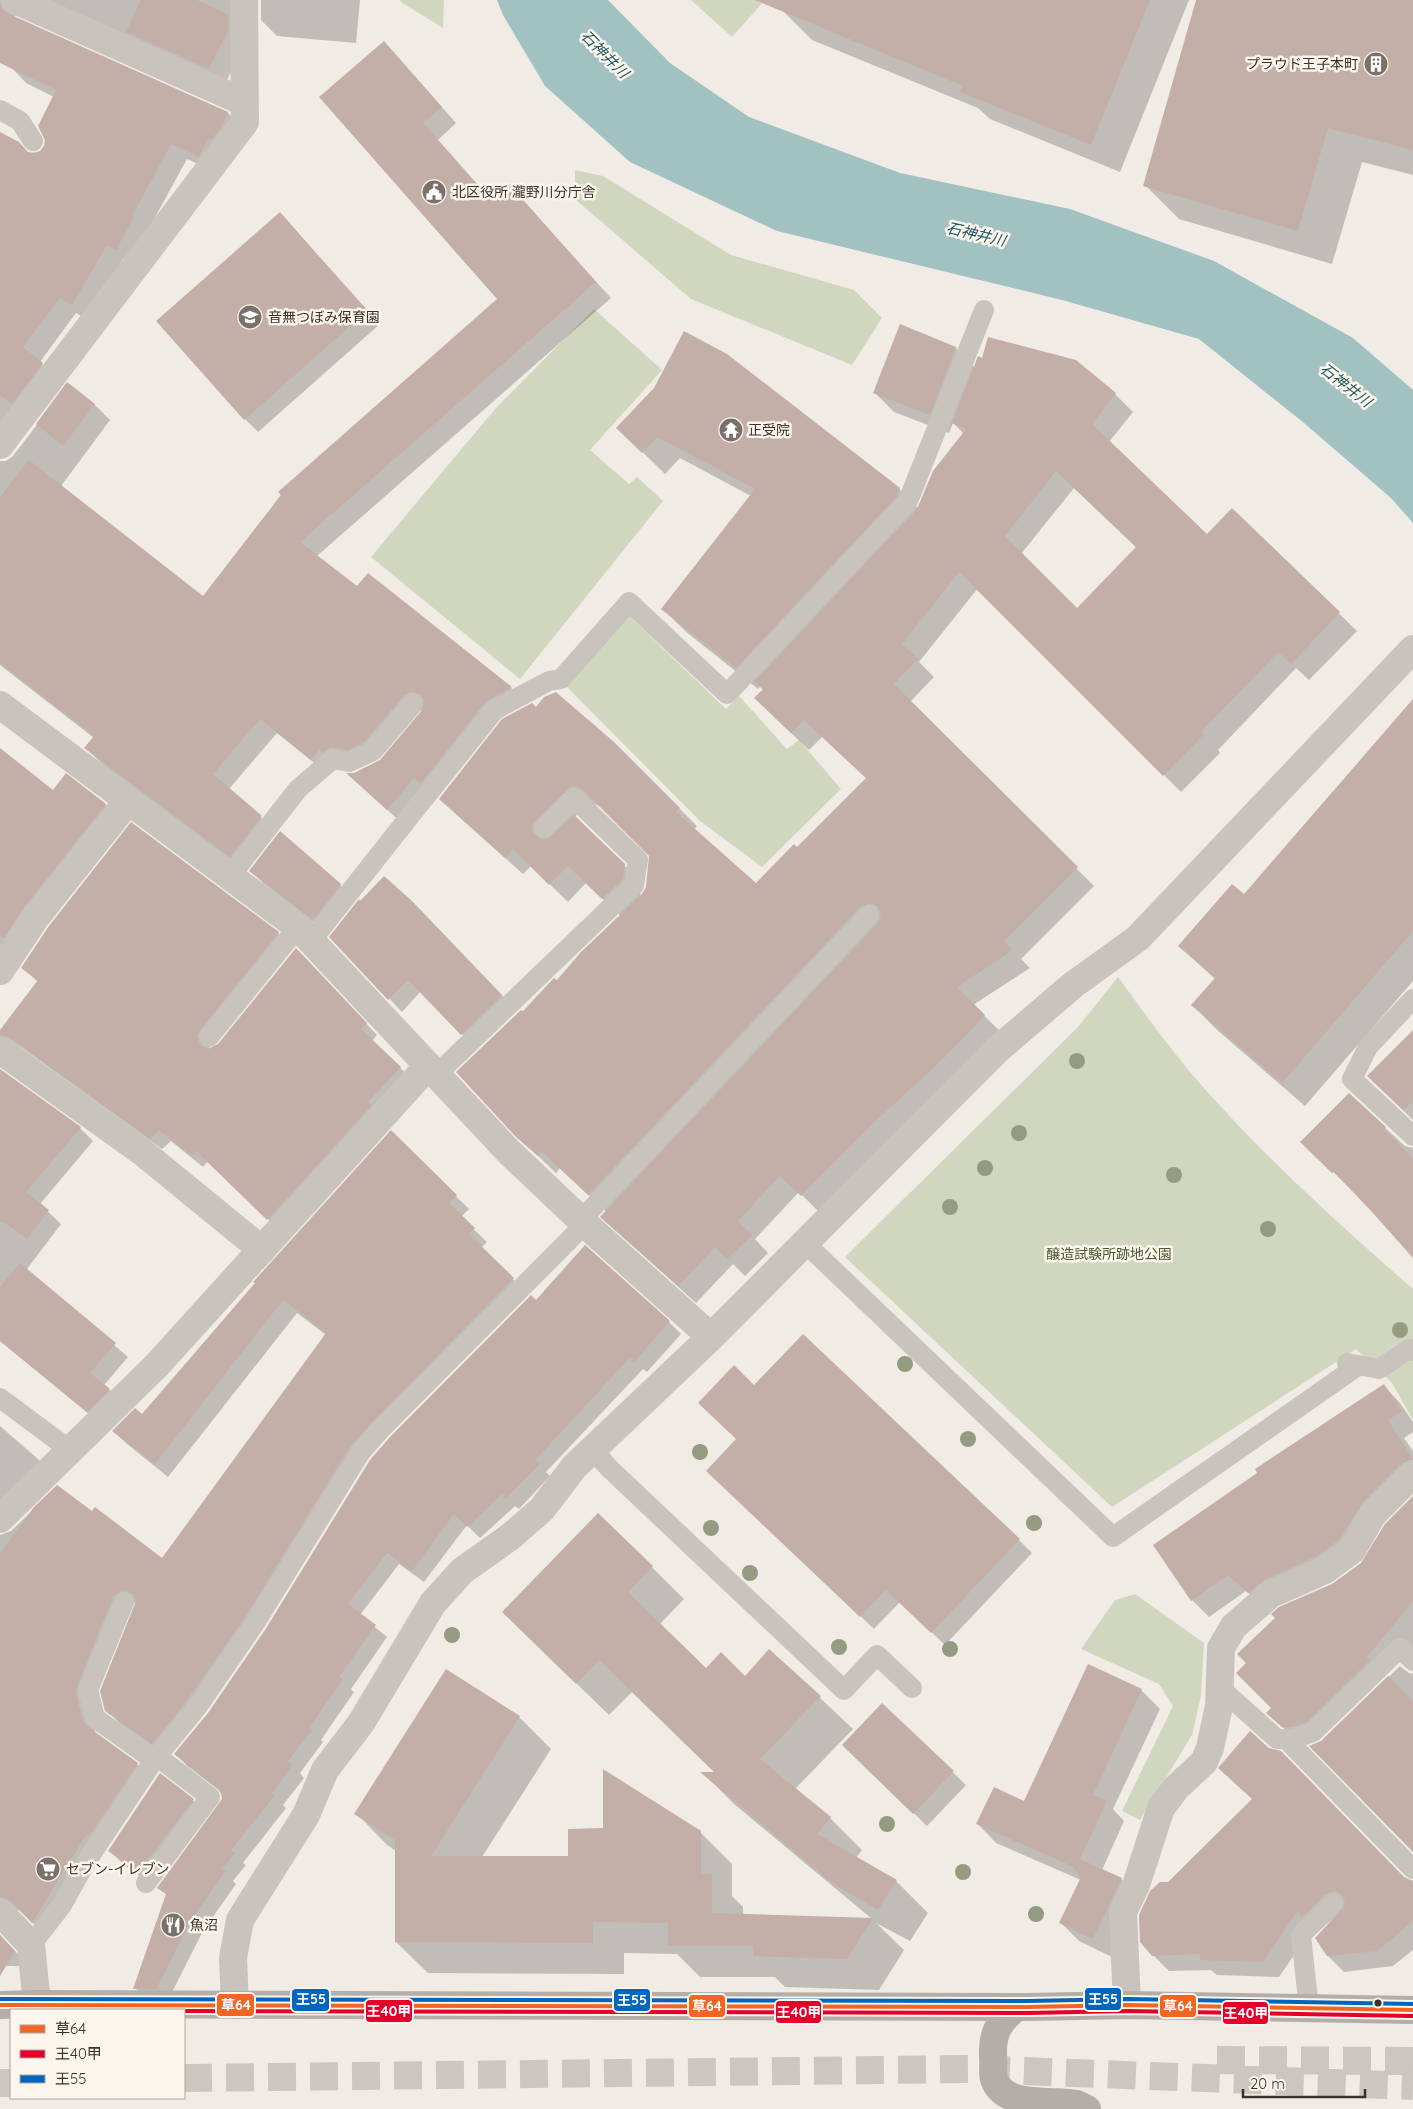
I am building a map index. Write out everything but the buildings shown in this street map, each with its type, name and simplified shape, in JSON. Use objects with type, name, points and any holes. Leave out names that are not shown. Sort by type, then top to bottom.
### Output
[{"type":"highway","points":[[0,2005],[1017,2007],[1127,2005],[1413,2010]]},
{"type":"highway","points":[[1017,2007],[1000,2023],[995,2032],[993,2044],[994,2078],[998,2086],[1014,2098],[1030,2103],[1077,2104],[1087,2109]]},
{"type":"street","points":[[15,0],[244,102]]},
{"type":"street","points":[[0,445],[244,122],[244,0]]},
{"type":"street","points":[[235,2005],[233,1958],[240,1920],[306,1815],[325,1770],[361,1723],[433,1603],[462,1571],[510,1537],[542,1509],[574,1467],[711,1337],[997,1050],[1073,985],[1138,938],[1413,649]]},
{"type":"street","points":[[0,705],[305,934],[509,1152],[583,1222],[711,1337]]},
{"type":"street","points":[[0,971],[36,918],[128,801]]},
{"type":"street","points":[[0,1050],[142,1151],[262,1250]]},
{"type":"street","points":[[0,1519],[157,1365],[262,1250],[432,1070]]},
{"type":"street","points":[[1127,2005],[1123,1912],[1136,1886],[1161,1808],[1176,1788],[1204,1762],[1210,1748],[1220,1706],[1221,1648],[1234,1626],[1271,1594],[1325,1570],[1352,1550],[1373,1514],[1413,1474]]},
{"type":"street","points":[[0,1912],[31,1946],[37,2004]]},
{"type":"lane","points":[[0,110],[20,120],[33,141]]},
{"type":"lane","points":[[209,1038],[305,934],[494,710],[549,681],[561,679],[629,602],[727,694],[908,501],[984,310]]},
{"type":"lane","points":[[230,876],[298,789],[333,759],[349,762],[371,752],[413,703]]},
{"type":"lane","points":[[432,1070],[634,885],[638,860],[574,798],[544,828]]},
{"type":"lane","points":[[31,1946],[62,1905],[86,1862],[156,1758],[198,1706],[255,1623],[360,1453],[380,1429],[583,1222],[868,915]]},
{"type":"lane","points":[[1413,999],[1368,1047],[1352,1079],[1413,1136]]},
{"type":"lane","points":[[804,1243],[1112,1537],[1351,1364],[1379,1369],[1409,1349],[1413,1351]]},
{"type":"lane","points":[[0,1398],[70,1450]]},
{"type":"lane","points":[[593,1450],[610,1469],[844,1690],[876,1655],[912,1688]]},
{"type":"lane","points":[[124,1602],[88,1690],[95,1718],[156,1758],[210,1797],[146,1883]]},
{"type":"lane","points":[[1220,1688],[1277,1739],[1286,1739],[1313,1732],[1400,1648],[1412,1659]]},
{"type":"lane","points":[[1286,1739],[1413,1869]]},
{"type":"lane","points":[[1309,2009],[1301,1935],[1332,1903]]},
{"type":"green space","points":[[400,0],[444,0],[443,28],[401,2]]},
{"type":"green space","points":[[691,0],[765,0],[732,37]]},
{"type":"green space","points":[[575,170],[603,176],[731,255],[854,290],[882,318],[852,365],[691,299],[575,199]]},
{"type":"green space","points":[[594,309],[662,370],[590,450],[629,484],[637,477],[663,501],[520,679],[371,557],[496,408]]},
{"type":"green space","points":[[629,616],[726,709],[739,696],[787,749],[799,740],[841,789],[762,867],[700,821],[565,685]]},
{"type":"green space","name":"醸造試験所跡地公園","points":[[1118,977],[1187,1068],[1236,1123],[1310,1196],[1413,1289],[1413,1420],[1392,1383],[1356,1349],[1112,1507],[845,1257],[1078,1027]]},
{"type":"green space","points":[[1135,1594],[1204,1643],[1201,1696],[1192,1735],[1140,1820],[1122,1811],[1173,1706],[1159,1684],[1081,1649],[1115,1600]]},
{"type":"water","name":"石神井川","points":[[497,0],[608,0],[670,63],[749,117],[900,173],[1070,209],[1214,261],[1353,338],[1413,390],[1413,523],[1391,498],[1304,423],[1199,339],[1062,300],[777,231],[630,162],[545,86],[503,15]]},
{"type":"tunnel","points":[[1217,2060],[1413,2061]]},
{"type":"tunnel","points":[[185,2078],[969,2069],[1413,2086]]},
{"type":"tunnel","points":[[0,2083],[10,2083]]},
{"type":"transit line","name":"王55","points":[[0,1999],[1028,2001],[1127,1999],[1413,2004]]},
{"type":"transit line","name":"草64","points":[[0,2005],[1028,2007],[1127,2005],[1413,2010]]},
{"type":"transit line","name":"王40甲","points":[[185,2011],[1028,2013],[1127,2011],[1413,2016]]},
{"type":"place","name":"プラウド王子本町","points":[[1376,64]]},
{"type":"place","name":"北区役所 瀧野川分庁舎","points":[[434,192]]},
{"type":"place","name":"音無つぼみ保育園","points":[[250,317]]},
{"type":"place","name":"正受院","points":[[731,430]]},
{"type":"place","name":"セブン-イレブン","points":[[48,1869]]},
{"type":"place","name":"魚沼","points":[[173,1925]]}]
